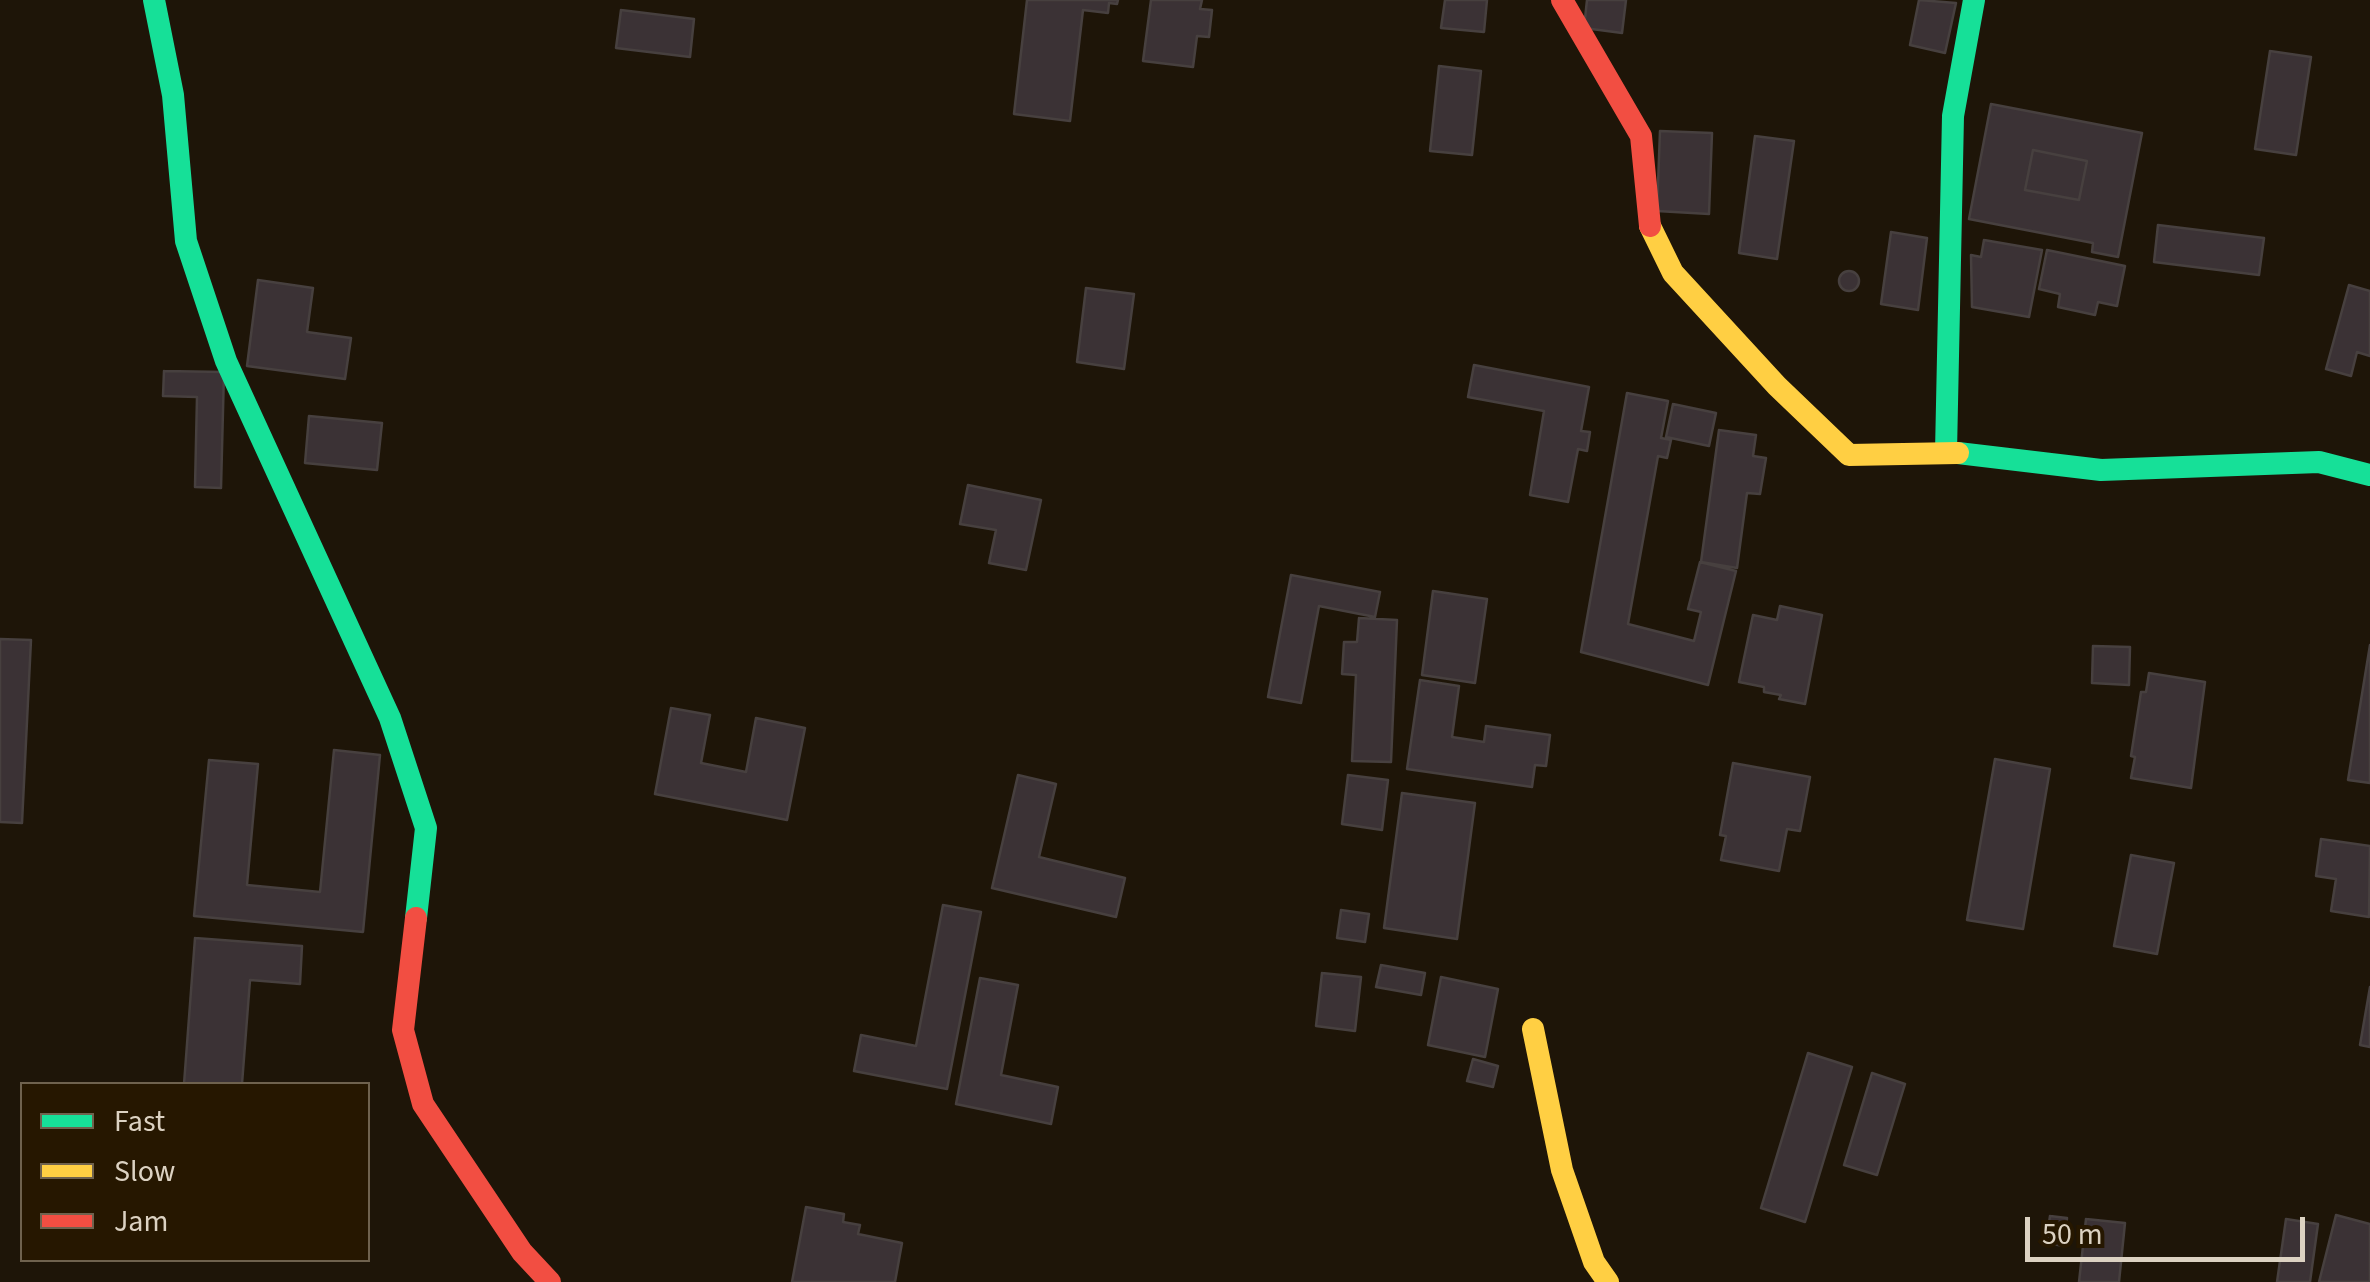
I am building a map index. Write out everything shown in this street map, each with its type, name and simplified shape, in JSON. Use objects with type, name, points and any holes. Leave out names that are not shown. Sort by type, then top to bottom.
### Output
[{"type":"street","points":[[154,0],[173,95],[186,241],[226,361],[390,718],[426,828],[404,1030],[422,1104],[522,1252],[550,1282]]},
{"type":"street","points":[[1562,0],[1641,136],[1650,229],[1673,273],[1848,456],[1946,452],[2100,470],[2319,462],[2370,474]]},
{"type":"street","points":[[1946,452],[1953,116],[1974,0]]},
{"type":"street","points":[[1533,1029],[1562,1170],[1594,1262],[1608,1282]]},
{"type":"building","points":[[1027,0],[1118,0],[1117,4],[1109,3],[1108,13],[1083,10],[1070,121],[1014,114]]},
{"type":"building","points":[[1151,0],[1202,0],[1200,9],[1212,10],[1209,37],[1197,36],[1193,67],[1143,61]]},
{"type":"building","points":[[1445,0],[1487,0],[1484,32],[1441,28]]},
{"type":"building","points":[[1587,0],[1626,0],[1622,33],[1584,28]]},
{"type":"building","points":[[1919,0],[1956,3],[1945,53],[1910,45]]},
{"type":"building","points":[[621,10],[694,19],[690,57],[616,48]]},
{"type":"building","points":[[2270,51],[2311,57],[2296,155],[2255,149]]},
{"type":"building","points":[[1439,66],[1481,71],[1472,155],[1430,151]]},
{"type":"building","points":[[1991,104],[2142,133],[2118,257],[2092,252],[2093,243],[1969,219]],"holes":[[[2033,150],[2087,161],[2079,200],[2025,190]]]},
{"type":"building","points":[[1660,131],[1712,133],[1709,214],[1657,211]]},
{"type":"building","points":[[1755,136],[1794,141],[1777,259],[1739,253]]},
{"type":"building","points":[[2033,150],[2087,161],[2079,200],[2025,190]]},
{"type":"building","points":[[2158,225],[2264,238],[2259,275],[2154,262]]},
{"type":"building","points":[[1891,232],[1927,238],[1918,310],[1881,304]]},
{"type":"building","points":[[1984,240],[2042,250],[2029,317],[1972,307],[1971,255],[1981,257]]},
{"type":"building","points":[[2047,250],[2125,266],[2117,306],[2098,302],[2095,315],[2058,307],[2060,294],[2039,289]]},
{"type":"building","points":[[1849,271],[1859,281],[1849,291],[1839,281]]},
{"type":"building","points":[[258,280],[313,288],[307,332],[351,338],[345,379],[247,366]]},
{"type":"building","points":[[2349,285],[2370,291],[2370,356],[2357,352],[2351,376],[2326,369]]},
{"type":"building","points":[[1086,288],[1134,294],[1124,369],[1077,362]]},
{"type":"building","points":[[1474,365],[1589,387],[1581,431],[1590,432],[1587,451],[1578,449],[1568,502],[1530,495],[1544,411],[1468,397]]},
{"type":"building","points":[[164,371],[224,372],[221,488],[195,487],[197,397],[163,396]]},
{"type":"building","points":[[1627,393],[1668,401],[1661,438],[1671,440],[1667,458],[1658,456],[1628,624],[1694,641],[1701,612],[1688,609],[1700,562],[1736,571],[1708,685],[1581,652]]},
{"type":"building","points":[[1673,404],[1716,413],[1709,446],[1666,437]]},
{"type":"building","points":[[309,416],[382,423],[377,470],[305,463]]},
{"type":"building","points":[[1719,430],[1756,435],[1753,456],[1766,458],[1760,494],[1747,493],[1737,568],[1701,562]]},
{"type":"building","points":[[968,485],[1041,500],[1026,570],[989,563],[996,530],[960,524]]},
{"type":"building","points":[[1291,575],[1380,592],[1375,617],[1319,606],[1301,703],[1268,697]]},
{"type":"building","points":[[1433,591],[1487,599],[1475,683],[1422,675]]},
{"type":"building","points":[[1780,606],[1822,615],[1805,704],[1779,699],[1781,695],[1764,692],[1764,687],[1739,682],[1753,615],[1777,620]]},
{"type":"building","points":[[1359,618],[1397,620],[1391,762],[1352,761],[1356,675],[1342,674],[1344,642],[1357,642]]},
{"type":"building","points":[[0,639],[31,640],[22,823],[0,822]]},
{"type":"building","points":[[2370,645],[2370,783],[2348,780]]},
{"type":"building","points":[[2093,646],[2130,647],[2129,685],[2092,683]]},
{"type":"building","points":[[2149,673],[2205,682],[2191,788],[2131,778],[2141,692],[2146,692]]},
{"type":"building","points":[[1420,680],[1459,686],[1452,737],[1484,742],[1486,726],[1550,735],[1546,766],[1535,765],[1532,787],[1407,769]]},
{"type":"building","points":[[671,708],[710,715],[701,763],[746,772],[756,718],[805,728],[787,820],[655,794]]},
{"type":"building","points":[[334,750],[380,755],[363,932],[194,916],[209,760],[258,764],[247,885],[320,892]]},
{"type":"building","points":[[1995,759],[2050,769],[2023,929],[1967,920]]},
{"type":"building","points":[[1733,763],[1810,777],[1800,831],[1787,829],[1779,871],[1721,860],[1726,836],[1720,835]]},
{"type":"building","points":[[1018,775],[1056,784],[1039,857],[1125,878],[1116,917],[992,888]]},
{"type":"building","points":[[1348,775],[1388,780],[1382,830],[1342,824]]},
{"type":"building","points":[[1402,793],[1475,803],[1457,939],[1384,928]]},
{"type":"building","points":[[2321,839],[2370,846],[2369,917],[2331,911],[2336,879],[2316,876]]},
{"type":"building","points":[[2131,855],[2174,863],[2157,954],[2114,946]]},
{"type":"building","points":[[943,905],[981,912],[947,1089],[854,1071],[861,1035],[916,1046]]},
{"type":"building","points":[[1341,910],[1369,914],[1365,942],[1337,938]]},
{"type":"building","points":[[195,938],[302,946],[300,984],[250,980],[242,1082],[184,1082]]},
{"type":"building","points":[[1381,965],[1425,973],[1421,995],[1376,987]]},
{"type":"building","points":[[1322,973],[1361,977],[1355,1031],[1316,1026]]},
{"type":"building","points":[[1441,977],[1498,989],[1485,1057],[1428,1045]]},
{"type":"building","points":[[980,978],[1018,985],[1001,1075],[1058,1087],[1051,1124],[956,1104]]},
{"type":"building","points":[[2370,987],[2370,1047],[2360,1045]]},
{"type":"building","points":[[1808,1053],[1852,1067],[1805,1222],[1761,1208]]},
{"type":"building","points":[[1473,1059],[1498,1066],[1493,1087],[1467,1081]]},
{"type":"building","points":[[1872,1073],[1905,1084],[1877,1175],[1844,1165]]},
{"type":"building","points":[[806,1207],[844,1214],[843,1222],[860,1225],[858,1234],[902,1243],[895,1282],[792,1282]]},
{"type":"building","points":[[2336,1215],[2370,1224],[2370,1282],[2319,1282]]},
{"type":"building","points":[[2050,1216],[2067,1218],[2064,1246],[2046,1243]]},
{"type":"building","points":[[2086,1219],[2125,1223],[2119,1282],[2079,1282]]},
{"type":"building","points":[[2286,1219],[2318,1224],[2310,1282],[2277,1282]]},
{"type":"traffic: fast","points":[[154,0],[173,95],[186,241],[226,361],[390,718],[426,828],[416,918]]},
{"type":"traffic: fast","points":[[1946,452],[1953,116],[1974,0]]},
{"type":"traffic: fast","points":[[1958,453],[2101,470],[2319,462],[2370,475]]},
{"type":"traffic: slow","points":[[1650,226],[1673,273],[1777,386],[1849,455],[1958,453]]},
{"type":"traffic: slow","points":[[1533,1029],[1562,1170],[1594,1262],[1608,1282]]},
{"type":"traffic: jam","points":[[1562,0],[1641,136],[1650,226]]},
{"type":"traffic: jam","points":[[416,918],[403,1030],[423,1104],[522,1252],[550,1282]]}]
